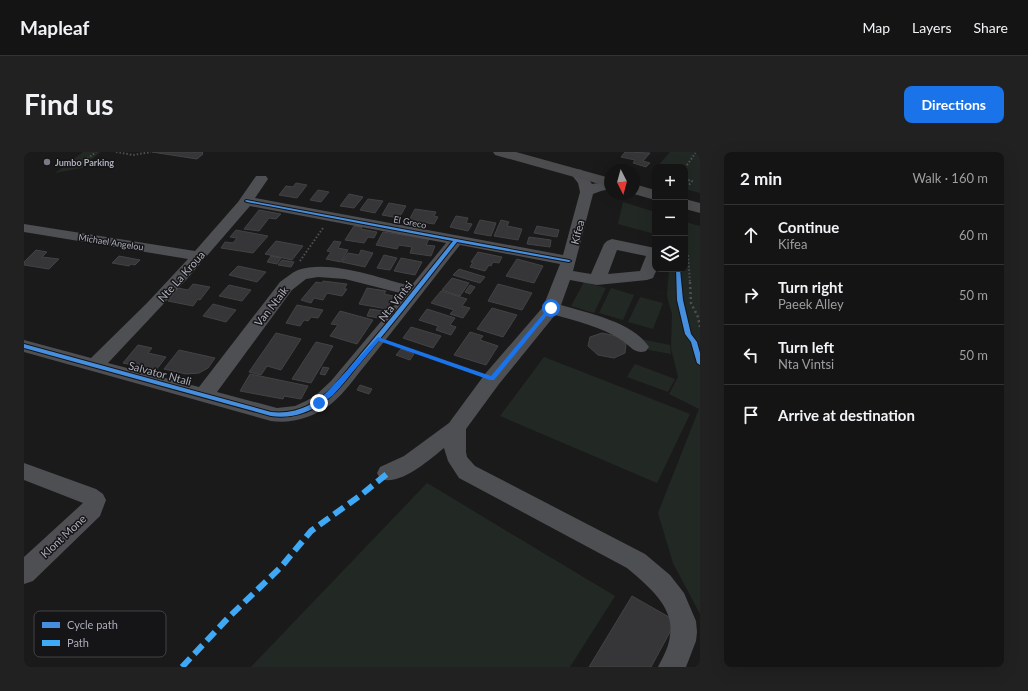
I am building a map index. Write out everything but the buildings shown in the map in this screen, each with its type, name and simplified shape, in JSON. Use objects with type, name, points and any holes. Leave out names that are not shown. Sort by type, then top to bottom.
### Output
[{"type":"main road","points":[[500,152],[604,182]]},
{"type":"main road","points":[[532,152],[604,172]]},
{"type":"main road","points":[[640,185],[652,193]]},
{"type":"main road","points":[[688,195],[700,198]]},
{"type":"main road","points":[[688,205],[700,208]]},
{"type":"street","points":[[577,173],[586,183],[587,192],[604,185]]},
{"type":"street","name":"Nte La Kroua","points":[[94,365],[147,314],[247,201],[261,179]]},
{"type":"street","name":"Kifea","points":[[388,472],[412,462],[456,428],[492,379],[551,308],[566,268],[587,192]]},
{"type":"street","name":"El Greco","points":[[247,201],[456,240],[566,268],[597,280]]},
{"type":"street","points":[[24,242],[31,229]]},
{"type":"street","name":"Michael Angelou","points":[[31,229],[199,256]]},
{"type":"street","name":"Nta Vintsi","points":[[291,414],[319,403],[331,393],[378,339],[456,240]]},
{"type":"street","points":[[305,273],[330,272],[414,292]]},
{"type":"street","name":"Van Ntaik","points":[[204,395],[286,286],[305,273]]},
{"type":"street","points":[[551,308],[612,328],[637,342],[640,347]]},
{"type":"street","name":"Salvator Ntali","points":[[25,347],[272,414],[291,414]]},
{"type":"street","points":[[456,428],[456,460],[467,472],[636,561],[652,574],[668,592],[678,608],[682,621],[684,634],[680,650],[672,667]]},
{"type":"street","name":"Klont Mone","points":[[24,471],[88,495],[95,500],[92,509],[24,573]]},
{"type":"path","points":[[79,165],[96,152]]},
{"type":"path","points":[[116,152],[134,155],[151,152]]},
{"type":"path","points":[[688,164],[696,152]]},
{"type":"path","points":[[305,273],[300,261],[301,258],[332,216]]},
{"type":"path","points":[[688,256],[691,303],[698,317],[700,328]]},
{"type":"path","points":[[378,339],[492,379]]},
{"type":"shaded area","points":[[83,152],[100,152],[82,168],[55,173]]},
{"type":"shaded area","points":[[670,152],[700,152],[700,193],[688,190],[688,164],[660,164]]},
{"type":"shaded area","points":[[623,202],[652,211],[652,233],[618,224]]},
{"type":"shaded area","points":[[688,223],[700,226],[700,614],[673,563],[658,513],[699,409],[669,394],[678,377],[671,348],[672,314],[667,296],[669,272],[688,272]]},
{"type":"shaded area","points":[[584,282],[606,288],[594,313],[571,306]]},
{"type":"shaded area","points":[[611,288],[634,295],[623,320],[599,313]]},
{"type":"shaded area","points":[[640,297],[663,303],[653,329],[628,322]]},
{"type":"shaded area","points":[[636,338],[670,345],[671,354],[649,350]]},
{"type":"shaded area","points":[[544,357],[690,414],[657,483],[500,416]]},
{"type":"shaded area","points":[[635,364],[675,379],[668,392],[627,377]]},
{"type":"shaded area","points":[[427,483],[615,596],[570,667],[251,667]]},
{"type":"marked path","points":[[182,667],[228,618],[281,567],[311,531],[361,495],[388,473]]},
{"type":"cycle path","points":[[247,201],[569,261]]},
{"type":"cycle path","points":[[24,346],[271,414],[283,415],[295,413],[313,406],[333,391],[456,240]]},
{"type":"cycle path","points":[[678,272],[680,300],[688,334],[694,342],[700,363]]},
{"type":"place","name":"Jumbo Parking","points":[[47,162]]},
{"type":"route","points":[[319,403],[331,393],[378,339],[492,379],[551,308]]}]
